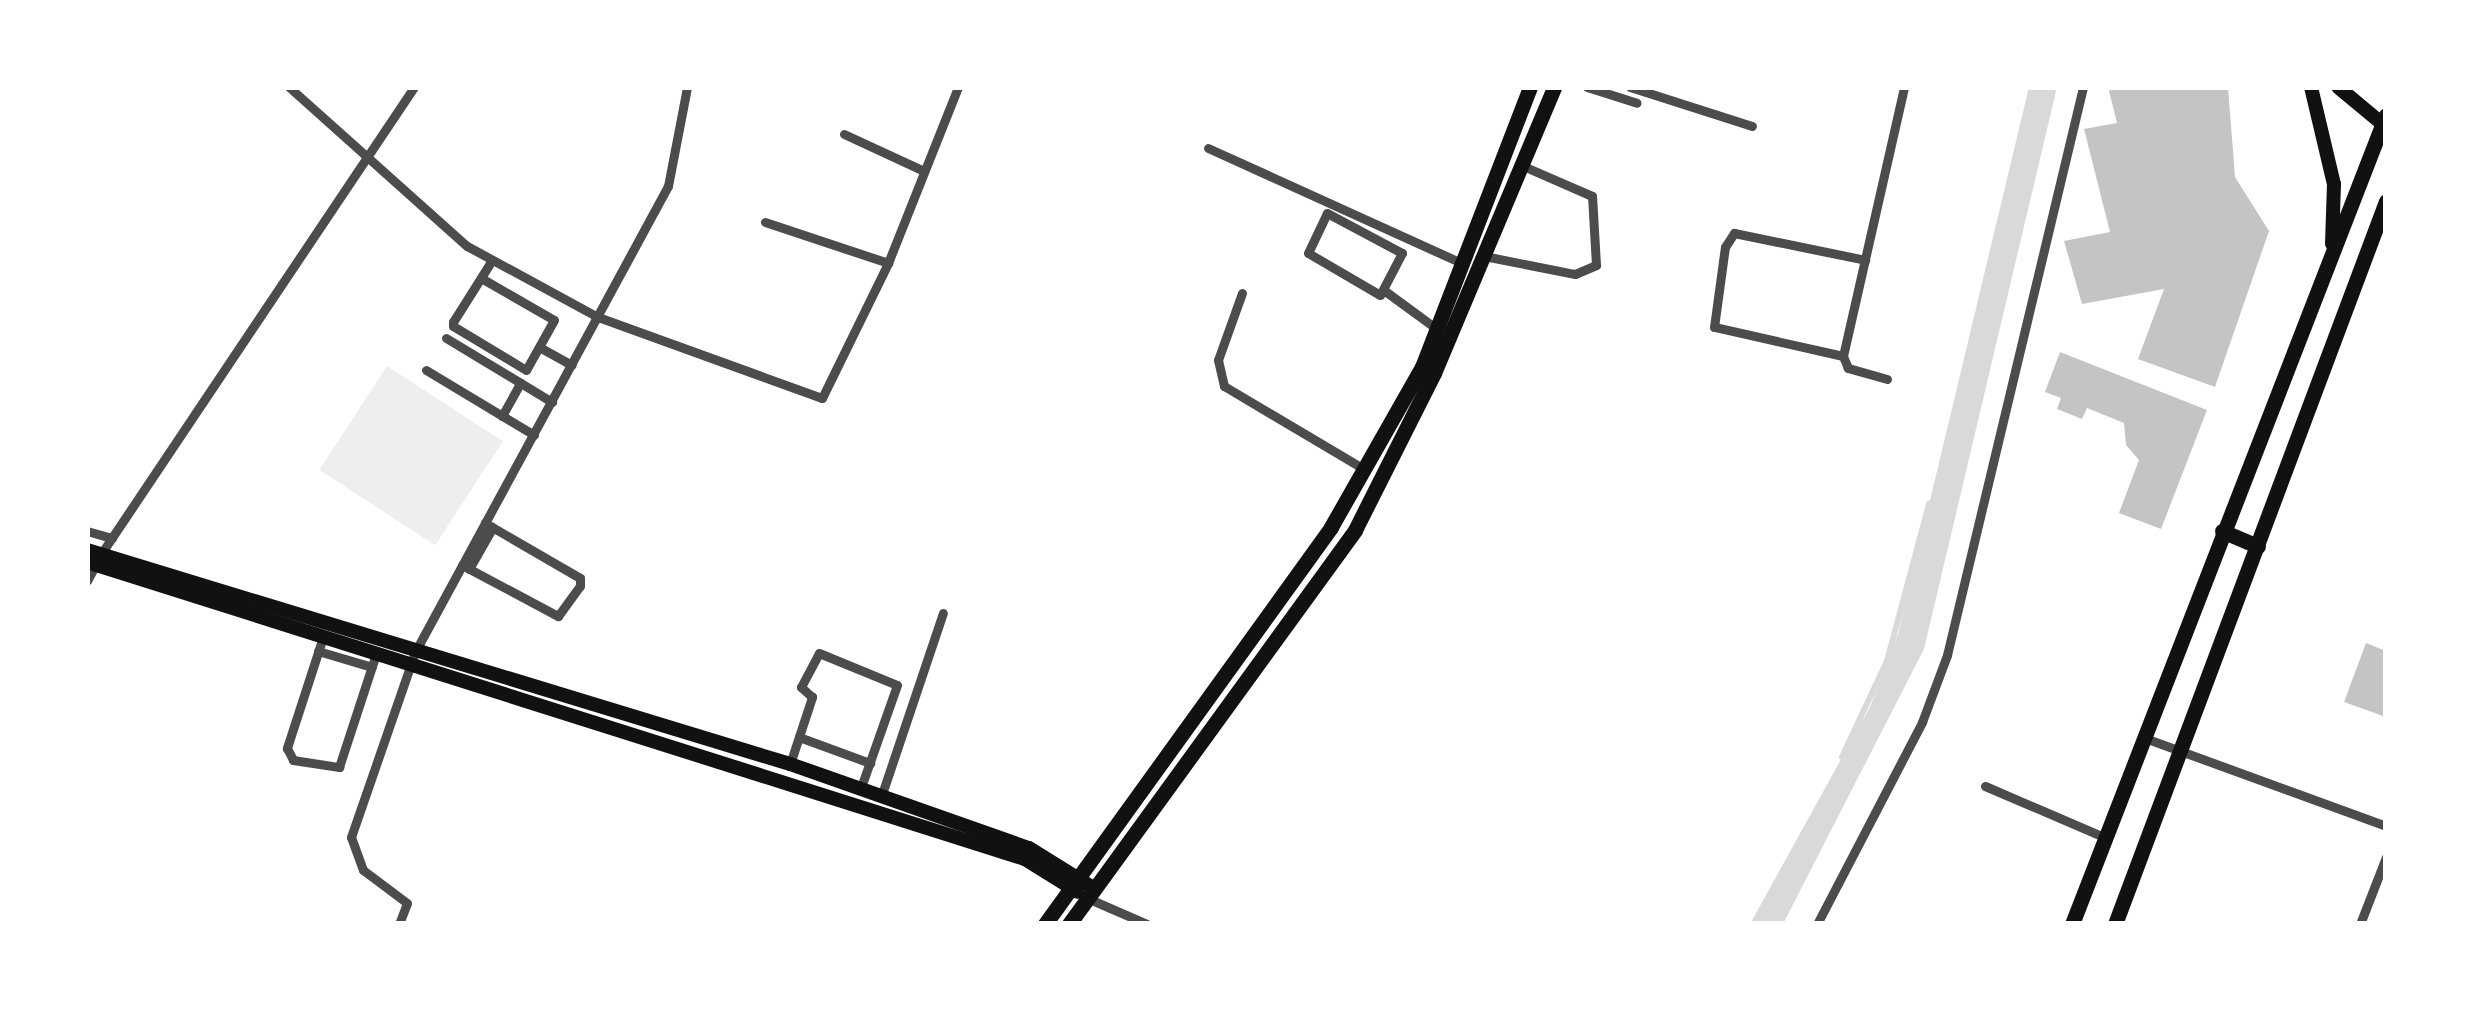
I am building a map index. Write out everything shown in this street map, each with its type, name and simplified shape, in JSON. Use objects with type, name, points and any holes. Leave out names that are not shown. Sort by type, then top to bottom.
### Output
[{"type":"main road","points":[[1045,924],[1252,642],[1364,469],[1437,328],[1530,87]]},
{"type":"main road","points":[[1069,924],[1355,530],[1393,465],[1553,87]]},
{"type":"main road","points":[[2311,87],[2334,184],[2330,255]]},
{"type":"main road","points":[[2072,924],[2385,122],[2338,87]]},
{"type":"main road","points":[[2115,924],[2386,201]]},
{"type":"main road","points":[[2361,268],[2386,238]]},
{"type":"main road","points":[[2222,531],[2258,545]]},
{"type":"main road","points":[[101,546],[412,660],[982,844],[1074,882]]},
{"type":"main road","points":[[89,573],[374,662],[412,660],[790,764],[1029,848],[1091,893]]},
{"type":"street","points":[[289,87],[371,155],[466,247],[598,317],[822,398],[888,263],[958,87]]},
{"type":"street","points":[[87,531],[101,546],[414,87]]},
{"type":"street","points":[[398,924],[407,903],[362,870],[351,837],[412,660],[668,186],[687,87]]},
{"type":"street","points":[[1587,87],[1637,103]]},
{"type":"street","points":[[1630,87],[1752,126]]},
{"type":"street","points":[[1887,379],[1847,368],[1844,356],[1904,87]]},
{"type":"street","points":[[1817,924],[1922,722],[1947,655],[2083,87]]},
{"type":"street","points":[[844,134],[922,170]]},
{"type":"street","points":[[1208,148],[1462,263]]},
{"type":"street","points":[[1484,256],[1575,274],[1597,265],[1592,196],[1523,166]]},
{"type":"street","points":[[1327,213],[1399,248],[1385,291],[1376,296],[1308,253],[1327,213]]},
{"type":"street","points":[[765,222],[888,263]]},
{"type":"street","points":[[1844,356],[1714,327],[1725,247],[1734,233],[1865,260]]},
{"type":"street","points":[[481,278],[554,320],[526,370],[456,329],[481,278],[492,260]]},
{"type":"street","points":[[518,299],[529,280]]},
{"type":"street","points":[[1385,291],[1437,328]]},
{"type":"street","points":[[1242,293],[1218,360],[1224,386],[1364,469]]},
{"type":"street","points":[[446,338],[552,402]]},
{"type":"street","points":[[541,348],[572,365]]},
{"type":"street","points":[[426,370],[534,435]]},
{"type":"street","points":[[502,416],[520,383]]},
{"type":"street","points":[[466,567],[558,616],[572,600],[580,578],[489,525]]},
{"type":"street","points":[[881,797],[943,613]]},
{"type":"street","points":[[320,645],[287,748],[293,760],[339,767],[374,662]]},
{"type":"street","points":[[790,764],[812,697],[802,688],[814,652],[893,680],[896,693],[860,790]]},
{"type":"street","points":[[896,693],[914,699]]},
{"type":"street","points":[[799,737],[870,763]]},
{"type":"street","points":[[2142,737],[2386,826]]},
{"type":"street","points":[[1985,786],[2104,837]]},
{"type":"street","points":[[2360,924],[2386,857]]},
{"type":"street","points":[[1091,893],[1147,924]]},
{"type":"shaded area","points":[[2029,87],[2057,87],[1924,649],[1783,924],[1750,924],[1870,707],[1898,634]]},
{"type":"shaded area","points":[[387,366],[503,441],[435,545],[319,470]]},
{"type":"building","points":[[2108,87],[2228,87],[2235,177],[2269,231],[2215,387],[2138,359],[2164,289],[2082,304],[2064,241],[2110,232],[2084,129],[2117,123]]},
{"type":"building","points":[[2060,352],[2207,410],[2161,529],[2119,513],[2139,460],[2126,445],[2124,423],[2087,408],[2082,419],[2057,409],[2061,398],[2045,392]]},
{"type":"building","points":[[2366,643],[2386,651],[2386,717],[2344,702]]},
{"type":"waterway","points":[[1842,757],[1887,661],[1929,504]]}]
